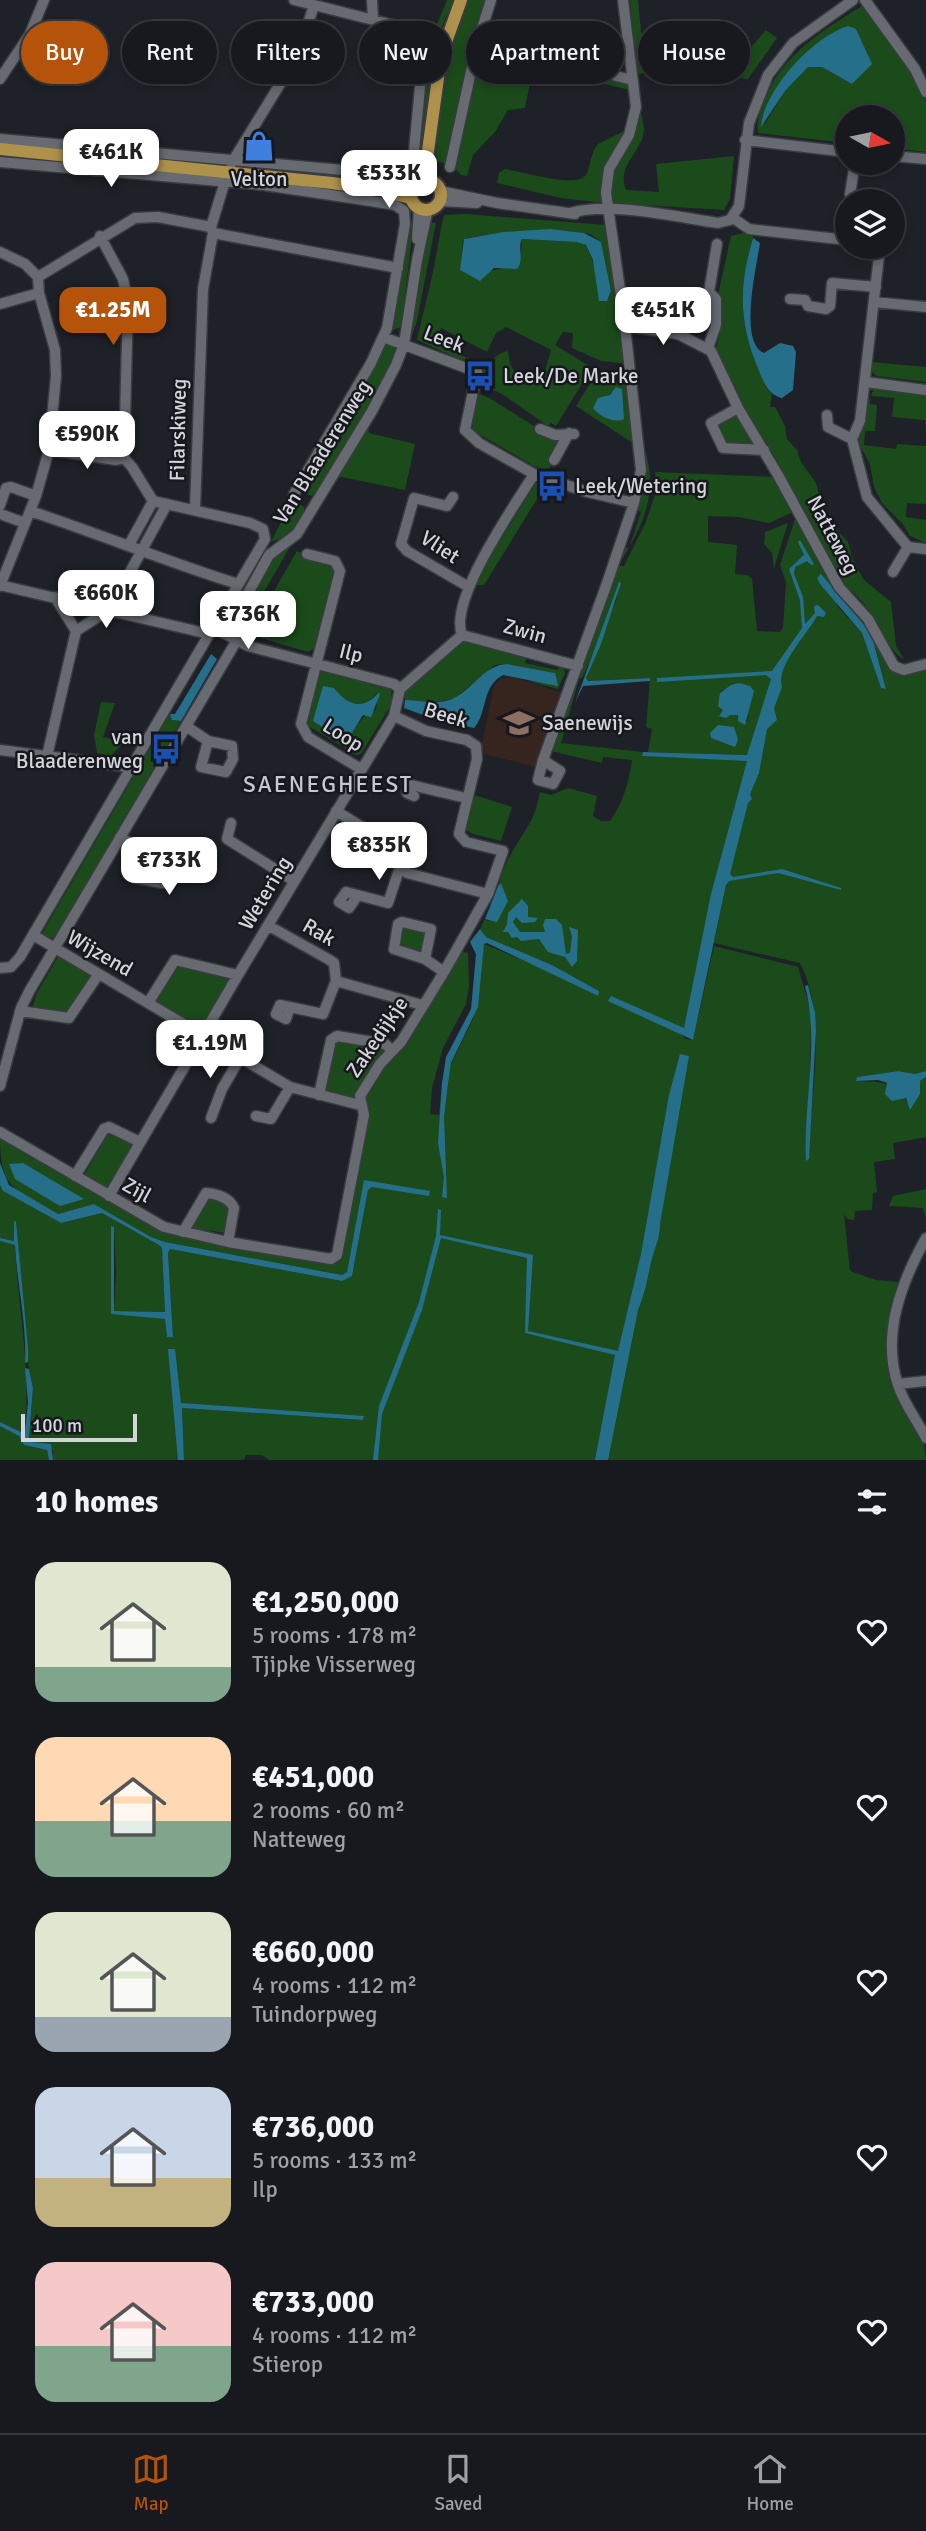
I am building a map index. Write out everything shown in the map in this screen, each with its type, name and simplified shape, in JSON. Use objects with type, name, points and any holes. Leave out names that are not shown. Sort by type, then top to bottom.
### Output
[{"type":"main road","points":[[1,151],[228,171],[426,194],[435,99],[444,44],[461,0]]},
{"type":"street","points":[[0,79],[4,67],[30,34],[44,0]]},
{"type":"street","points":[[228,171],[406,174],[413,162],[425,33],[357,16],[328,4],[314,5],[294,0]]},
{"type":"street","points":[[357,16],[370,0]]},
{"type":"street","points":[[370,0],[373,20]]},
{"type":"street","points":[[484,21],[491,0]]},
{"type":"street","points":[[543,760],[634,503],[640,477],[641,450],[608,213],[606,180],[634,118],[633,80],[623,0]]},
{"type":"street","points":[[426,194],[570,213],[653,215],[718,223],[733,218],[739,206],[745,140],[758,96],[778,60],[804,34],[853,0]]},
{"type":"street","points":[[865,0],[915,69],[926,92]]},
{"type":"street","name":"Filarskiweg","points":[[195,509],[203,289],[212,230],[228,171],[299,53],[314,5]]},
{"type":"street","points":[[624,78],[633,80]]},
{"type":"street","points":[[450,167],[468,84]]},
{"type":"street","points":[[745,140],[835,151]]},
{"type":"street","points":[[905,157],[926,159]]},
{"type":"street","name":"Van Blaaderenweg","points":[[228,171],[401,209],[406,219],[392,309],[383,337],[294,494]]},
{"type":"street","name":"Van Blaaderenweg","points":[[0,1086],[20,1011],[54,948],[237,640],[244,625],[244,604],[249,591],[271,552],[298,534],[383,392],[404,344],[426,194]]},
{"type":"street","points":[[38,277],[100,236],[135,218],[146,216],[398,268]]},
{"type":"street","points":[[733,218],[750,229],[835,239]]},
{"type":"street","points":[[100,236],[123,279],[128,303],[124,458],[153,501],[195,509]]},
{"type":"street","points":[[625,326],[678,334],[708,348],[716,325],[716,299],[709,292],[717,244]]},
{"type":"street","points":[[0,252],[25,264],[38,277],[39,293],[55,350],[56,376],[49,450],[36,496],[0,586]]},
{"type":"street","points":[[879,259],[866,382],[860,422],[852,439],[867,497],[908,547],[926,549]]},
{"type":"street","points":[[790,299],[805,300],[808,306],[826,309],[830,306],[832,283],[876,287]]},
{"type":"street","points":[[0,304],[39,293]]},
{"type":"street","points":[[874,302],[926,307]]},
{"type":"street","name":"Leek","points":[[383,337],[477,372],[465,425],[466,434],[534,474]]},
{"type":"street","name":"Natteweg","points":[[708,348],[738,408],[846,598],[868,619],[891,663],[897,668],[908,670],[926,664]]},
{"type":"street","points":[[866,382],[926,390]]},
{"type":"street","points":[[738,408],[711,423],[723,448],[764,450]]},
{"type":"street","points":[[827,415],[828,427],[852,439]]},
{"type":"street","points":[[540,429],[555,435],[571,433],[554,460]]},
{"type":"street","points":[[49,450],[116,460],[124,458]]},
{"type":"street","points":[[400,689],[462,635],[458,625],[467,586],[534,474],[587,492],[634,503]]},
{"type":"street","points":[[0,505],[6,488],[11,487],[36,496]]},
{"type":"street","name":"Vliet","points":[[453,497],[447,506],[414,498],[401,544],[407,551],[467,586]]},
{"type":"street","points":[[129,545],[153,501]]},
{"type":"street","points":[[47,756],[76,631],[110,609],[167,504]]},
{"type":"street","name":"Van Blaaderenweg","points":[[0,968],[11,967],[18,961],[265,539],[264,532],[258,526],[195,509]]},
{"type":"street","points":[[30,511],[143,550],[167,562],[237,584]]},
{"type":"street","points":[[0,514],[24,523]]},
{"type":"street","points":[[893,572],[908,547]]},
{"type":"street","name":"Loop","points":[[307,554],[335,561],[340,571],[303,716],[303,732],[361,769]]},
{"type":"street","name":"Ilp","points":[[0,586],[211,631],[248,646],[394,684],[400,689]]},
{"type":"street","points":[[55,597],[76,631]]},
{"type":"street","name":"Zwin","points":[[462,635],[578,666]]},
{"type":"street","name":"Wetering","points":[[109,1196],[394,716],[400,689]]},
{"type":"street","name":"Beek","points":[[394,716],[426,731],[467,740],[476,746],[477,759],[458,828],[461,838],[466,842],[503,851]]},
{"type":"street","points":[[186,726],[208,741]]},
{"type":"street","points":[[0,750],[130,767]]},
{"type":"street","points":[[414,796],[407,793],[411,785],[466,798]]},
{"type":"street","points":[[336,811],[400,850],[400,867],[388,903],[358,895]]},
{"type":"street","points":[[231,823],[227,839],[294,881]]},
{"type":"street","points":[[120,837],[141,850]]},
{"type":"street","name":"Zakedijkje","points":[[331,1259],[337,1255],[340,1245],[364,1115],[360,1096],[392,1050],[401,1042],[444,972],[488,894],[503,851]]},
{"type":"street","points":[[400,867],[417,876],[488,894]]},
{"type":"street","points":[[425,959],[431,929],[402,922],[398,924],[394,949],[425,959],[444,972]]},
{"type":"street","name":"Rak","points":[[269,926],[334,963],[336,981],[323,1014],[290,1007]]},
{"type":"street","name":"Wijzend","points":[[33,935],[290,1087],[360,1105]]},
{"type":"street","name":"Wijzend","points":[[148,1003],[175,960],[238,975]]},
{"type":"street","points":[[20,1011],[69,1018],[98,975]]},
{"type":"street","name":"Rak","points":[[336,981],[422,1005]]},
{"type":"street","points":[[318,1095],[331,1040],[337,1036],[385,1044],[392,1050]]},
{"type":"street","points":[[211,1118],[222,1088],[240,1058]]},
{"type":"street","points":[[256,1116],[271,1119],[290,1087]]},
{"type":"street","points":[[75,1176],[104,1129],[109,1127],[140,1142]]},
{"type":"street","name":"Zijl","points":[[0,1132],[164,1227],[228,1242],[331,1259]]},
{"type":"street","points":[[183,1232],[206,1193],[212,1193],[229,1200],[234,1208],[228,1242]]},
{"type":"street","points":[[926,1238],[904,1281],[896,1311],[893,1354],[898,1384],[926,1438]]},
{"type":"street","points":[[898,1384],[926,1381]]},
{"type":"shaded area","name":"Saenewijs","points":[[513,677],[562,693],[536,767],[480,753],[494,686],[500,679]]},
{"type":"green space","points":[[447,0],[454,0],[444,21],[438,21]]},
{"type":"green space","points":[[468,0],[487,0],[482,21],[466,21],[467,84],[448,163],[436,162],[442,84],[452,84],[452,38]]},
{"type":"green space","points":[[630,0],[638,0],[640,21],[637,74]]},
{"type":"green space","points":[[863,5],[911,70],[926,101],[926,152],[905,149],[905,105],[835,105],[835,142],[758,133],[762,105],[774,80],[795,54],[820,33]],"holes":[[[856,29],[871,64],[852,84],[822,67],[808,67],[785,91],[764,125],[777,90],[787,78],[811,57]]]},
{"type":"green space","points":[[766,30],[777,38],[750,76],[750,49]]},
{"type":"green space","points":[[629,82],[632,93],[605,84]]},
{"type":"green space","points":[[423,84],[430,84],[422,161],[414,159]]},
{"type":"green space","points":[[474,84],[530,84],[525,108],[508,110],[495,132],[473,155],[467,176],[461,175],[453,167]]},
{"type":"green space","points":[[638,102],[644,130],[639,146],[624,173],[626,190],[659,192],[656,164],[734,156],[730,199],[724,210],[610,203],[609,199],[613,194],[608,189],[609,179]]},
{"type":"green space","points":[[624,131],[606,174],[604,203],[561,198],[497,183],[499,173],[505,169],[560,180],[581,179],[586,175],[593,151],[598,144]]},
{"type":"green space","points":[[465,214],[606,225],[628,364],[601,361],[572,348],[573,333],[563,332],[555,345],[589,366],[588,374],[556,426],[551,423],[548,426],[502,394],[478,383],[489,363],[508,351],[510,364],[515,372],[532,378],[545,371],[551,350],[506,327],[496,333],[487,352],[441,328],[434,342],[476,362],[474,366],[417,340],[445,215]],"holes":[[[559,230],[590,234],[601,242],[611,291],[609,299],[586,245],[576,242],[522,239],[520,265],[489,271],[461,270],[463,240],[467,238],[504,232]]]},
{"type":"green space","points":[[414,221],[401,327],[390,331],[407,225]]},
{"type":"green space","points":[[436,222],[417,321],[410,341],[426,225]]},
{"type":"green space","points":[[754,233],[744,277],[743,312],[750,346],[766,387],[772,394],[770,407],[775,407],[785,426],[787,439],[797,450],[801,462],[816,483],[826,518],[848,542],[853,560],[864,580],[891,602],[896,646],[904,659],[891,647],[861,600],[840,584],[778,462],[743,405],[716,348],[720,332],[719,290],[731,236]]},
{"type":"green space","points":[[387,344],[396,347],[383,381],[318,492],[311,496],[302,492],[301,489]]},
{"type":"green space","points":[[872,362],[926,367],[926,382],[877,376],[871,372]]},
{"type":"green space","points":[[598,375],[614,383],[620,376],[627,381],[636,445],[576,406]]},
{"type":"green space","points":[[874,387],[926,390],[926,432],[925,420],[892,417],[894,398],[871,396],[870,404],[877,405],[875,431],[865,431],[864,445],[896,449],[897,444],[926,446],[926,504],[907,503],[906,517],[926,520],[926,543],[910,536],[902,523],[882,503],[874,487],[870,464],[859,444],[860,427]]},
{"type":"green space","points":[[477,393],[558,441],[549,471],[534,466],[472,430]]},
{"type":"green space","points":[[738,413],[757,444],[755,448],[722,443],[717,425]]},
{"type":"green space","points":[[368,424],[369,433],[415,444],[405,490],[337,476]]},
{"type":"green space","points":[[645,449],[649,466],[649,496],[641,524],[629,547],[641,512],[636,510],[645,478]]},
{"type":"green space","points":[[655,472],[774,477],[791,513],[769,523],[739,517],[708,516],[708,542],[737,545],[735,574],[747,575],[752,579],[757,631],[780,632],[783,627],[786,583],[780,565],[795,519],[798,518],[838,591],[827,584],[821,575],[839,608],[862,633],[881,688],[886,688],[871,633],[892,669],[904,673],[926,667],[926,1071],[915,1074],[898,1071],[857,1077],[856,1081],[882,1083],[895,1088],[910,1109],[920,1094],[920,1081],[926,1077],[926,1137],[893,1143],[895,1159],[874,1162],[877,1192],[873,1193],[872,1210],[855,1211],[854,1220],[847,1219],[844,1214],[850,1271],[876,1280],[898,1282],[892,1305],[888,1353],[924,1444],[926,1460],[269,1460],[262,1455],[246,1455],[244,1460],[184,1460],[182,1408],[362,1420],[363,1417],[179,1405],[182,1460],[53,1460],[53,1451],[29,1439],[33,1388],[28,1363],[16,1222],[14,1241],[0,1238],[0,1185],[3,1191],[61,1223],[102,1213],[159,1245],[162,1248],[165,1312],[114,1311],[116,1273],[114,1227],[111,1226],[111,1313],[165,1319],[167,1337],[173,1337],[168,1253],[170,1249],[342,1281],[354,1266],[368,1190],[372,1187],[365,1180],[347,1272],[342,1275],[165,1242],[151,1237],[94,1204],[58,1214],[12,1186],[3,1167],[0,1135],[167,1234],[331,1264],[339,1261],[345,1248],[367,1112],[364,1099],[460,951],[468,953],[469,987],[466,1004],[443,1048],[432,1088],[430,1114],[439,1115],[442,1083],[473,1019],[484,944],[544,969],[597,996],[599,991],[552,965],[486,937],[480,929],[485,919],[488,921],[508,902],[499,884],[509,858],[532,819],[540,792],[551,795],[568,788],[597,796],[593,816],[601,821],[610,821],[622,800],[632,760],[603,757],[602,763],[551,751],[571,693],[588,655],[623,547],[629,548],[618,566],[624,566],[645,524],[657,489]],"holes":[[[617,590],[617,598],[587,681],[650,678],[646,727],[652,729],[648,752],[747,755],[747,760],[642,756],[643,752],[561,743],[579,679],[582,678],[599,642]],[[722,690],[749,706],[747,722],[738,715],[719,715],[723,710],[720,693]],[[726,885],[714,943],[800,963],[809,985],[816,1034],[809,1159],[811,1012],[798,967],[714,946],[693,1040],[686,1039],[670,1024],[684,1028]]]},
{"type":"green space","points":[[538,479],[548,481],[484,585],[473,585]]},
{"type":"green space","points":[[290,504],[303,506],[306,513],[303,519],[288,534],[271,542]]},
{"type":"green space","points":[[788,523],[774,568],[772,553],[764,544],[765,532]]},
{"type":"green space","points":[[290,547],[253,611],[253,593],[262,574],[275,557]]},
{"type":"green space","points":[[297,551],[337,568],[316,648],[308,652],[261,638],[262,632],[254,626]]},
{"type":"green space","points":[[462,639],[473,639],[527,656],[525,663],[558,670],[559,665],[563,666],[565,673],[558,689],[528,681],[541,682],[555,673],[507,664],[495,665],[454,699],[436,702],[405,700],[405,691]]},
{"type":"green space","points":[[322,670],[391,686],[392,703],[361,754],[356,755],[307,725],[319,672]],"holes":[[[334,688],[355,704],[366,702],[377,693],[376,710],[364,717],[342,740],[313,721]]]},
{"type":"green space","points":[[101,702],[115,703],[103,737],[115,740],[121,745],[111,756],[97,753],[94,735]]},
{"type":"green space","points":[[170,714],[172,720],[181,721],[55,939],[41,935]]},
{"type":"green space","points":[[474,795],[512,807],[501,841],[466,830]]},
{"type":"green space","points":[[407,925],[428,930],[423,953],[399,946],[402,929]]},
{"type":"green space","points":[[59,955],[92,976],[67,1016],[32,1009],[36,995]]},
{"type":"green space","points":[[176,962],[234,977],[210,1019],[201,1029],[152,1001]]},
{"type":"green space","points":[[336,1036],[388,1049],[355,1099],[323,1092]]},
{"type":"green space","points":[[110,1131],[136,1144],[111,1190],[84,1175]]},
{"type":"green space","points":[[926,1189],[926,1219],[923,1208],[889,1206],[893,1196]]},
{"type":"green space","points":[[211,1198],[230,1207],[226,1233],[192,1228],[205,1200]]},
{"type":"green space","points":[[0,1241],[15,1245],[26,1384],[25,1430],[21,1432],[0,1422]]},
{"type":"green space","points":[[0,1426],[19,1436],[24,1445],[47,1450],[49,1460],[0,1460]]},
{"type":"water","points":[[848,26],[856,29],[872,64],[852,84],[822,67],[808,67],[785,91],[761,127],[771,97],[792,66],[820,41]]},
{"type":"water","points":[[550,229],[584,233],[601,242],[611,291],[607,301],[599,301],[593,260],[586,245],[576,242],[522,239],[517,269],[494,268],[480,281],[460,270],[464,239],[503,232]]},
{"type":"water","points":[[753,238],[760,243],[751,302],[752,335],[756,346],[764,353],[780,343],[793,346],[796,352],[793,390],[782,398],[770,391],[762,379],[752,354],[744,321],[743,289]]},
{"type":"water","points":[[616,387],[622,389],[624,419],[616,421],[599,414],[593,408],[598,398],[610,395]]},
{"type":"water","points":[[800,540],[814,564],[811,565],[807,561],[795,567],[794,574],[803,597],[805,624],[815,613],[814,606],[818,605],[826,613],[824,617],[817,616],[793,650],[783,670],[782,687],[774,708],[777,720],[767,729],[759,773],[750,794],[752,799],[748,803],[730,874],[733,877],[782,869],[841,890],[778,873],[729,881],[693,1040],[608,1001],[611,996],[684,1028],[711,894],[747,761],[642,756],[643,752],[747,755],[771,679],[766,675],[657,682],[657,678],[772,671],[802,628],[800,600],[789,569],[804,555],[798,542]]},
{"type":"water","points":[[821,574],[871,633],[886,689],[881,688],[862,633],[820,584],[817,578]]},
{"type":"water","points":[[619,582],[621,583],[601,644],[586,678],[588,681],[650,678],[650,681],[583,686],[575,703]]},
{"type":"water","points":[[211,654],[217,659],[181,721],[172,720],[170,714],[175,714]]},
{"type":"water","points":[[507,664],[555,673],[558,686],[503,675],[491,686],[474,728],[437,720],[404,708],[405,700],[450,700],[492,668]]},
{"type":"water","points":[[739,683],[750,686],[754,691],[745,725],[738,721],[738,715],[726,718],[719,716],[723,710],[718,706],[720,693]]},
{"type":"water","points":[[323,686],[334,688],[355,704],[367,702],[380,694],[371,717],[363,715],[350,736],[342,740],[313,721]]},
{"type":"water","points":[[718,725],[734,727],[738,740],[735,747],[711,738],[710,733]]},
{"type":"water","points":[[501,883],[508,901],[497,922],[485,919],[499,884]]},
{"type":"water","points":[[522,899],[528,906],[528,917],[538,918],[535,922],[522,923],[516,917],[513,922],[520,932],[545,932],[545,919],[556,919],[562,925],[566,954],[570,953],[572,936],[569,927],[578,930],[577,961],[572,967],[565,957],[548,952],[539,939],[521,941],[517,937],[512,938],[508,932],[503,932],[508,913]]},
{"type":"water","points":[[480,929],[486,937],[552,965],[599,991],[598,996],[487,943],[484,944],[478,1007],[451,1063],[448,1083],[444,1117],[447,1198],[442,1197],[444,1177],[438,1143],[442,1083],[446,1057],[471,1009],[476,954],[470,942]]},
{"type":"water","points":[[808,985],[816,1030],[809,1159],[806,1161],[811,1051],[805,986]]},
{"type":"water","points":[[680,1054],[689,1056],[659,1235],[638,1310],[608,1460],[595,1460],[615,1355],[525,1333],[527,1258],[441,1238],[422,1310],[382,1414],[378,1460],[373,1460],[379,1406],[419,1302],[436,1236],[438,1209],[441,1210],[440,1235],[533,1255],[528,1331],[618,1351],[641,1254],[669,1095]]},
{"type":"water","points":[[898,1071],[915,1074],[926,1071],[926,1077],[920,1081],[920,1094],[910,1110],[906,1098],[892,1101],[885,1094],[887,1083],[878,1080],[856,1081],[857,1077]]},
{"type":"water","points":[[0,1163],[9,1185],[58,1214],[94,1204],[151,1237],[165,1242],[342,1275],[347,1272],[364,1180],[430,1191],[429,1196],[372,1187],[368,1190],[352,1276],[342,1281],[170,1249],[168,1253],[173,1337],[167,1337],[165,1319],[111,1314],[111,1226],[114,1227],[114,1311],[165,1312],[162,1248],[102,1213],[61,1223],[3,1191],[0,1185]]},
{"type":"water","points":[[23,1163],[84,1199],[60,1206],[15,1179],[9,1164]]},
{"type":"water","points":[[16,1221],[28,1348],[28,1362],[25,1363],[25,1334],[15,1245],[0,1241],[0,1238],[14,1241]]},
{"type":"water","points":[[168,1349],[175,1349],[181,1403],[364,1416],[363,1420],[182,1408],[184,1460],[178,1460]]},
{"type":"water","points":[[25,1368],[29,1369],[33,1388],[29,1438],[32,1442],[51,1444],[53,1460],[49,1460],[47,1450],[24,1445],[19,1436],[0,1426],[0,1422],[21,1432],[25,1430],[28,1402]]},
{"type":"place","name":"Velton","points":[[259,146]]},
{"type":"place","name":"Leek/De Marke","points":[[480,376]]},
{"type":"place","name":"Leek/Wetering","points":[[552,486]]},
{"type":"place","name":"Saenewijs","points":[[519,723]]},
{"type":"place","name":"van Blaaderenweg","points":[[166,749]]},
{"type":"district","name":"SAENEGHEEST","points":[[328,784]]}]
